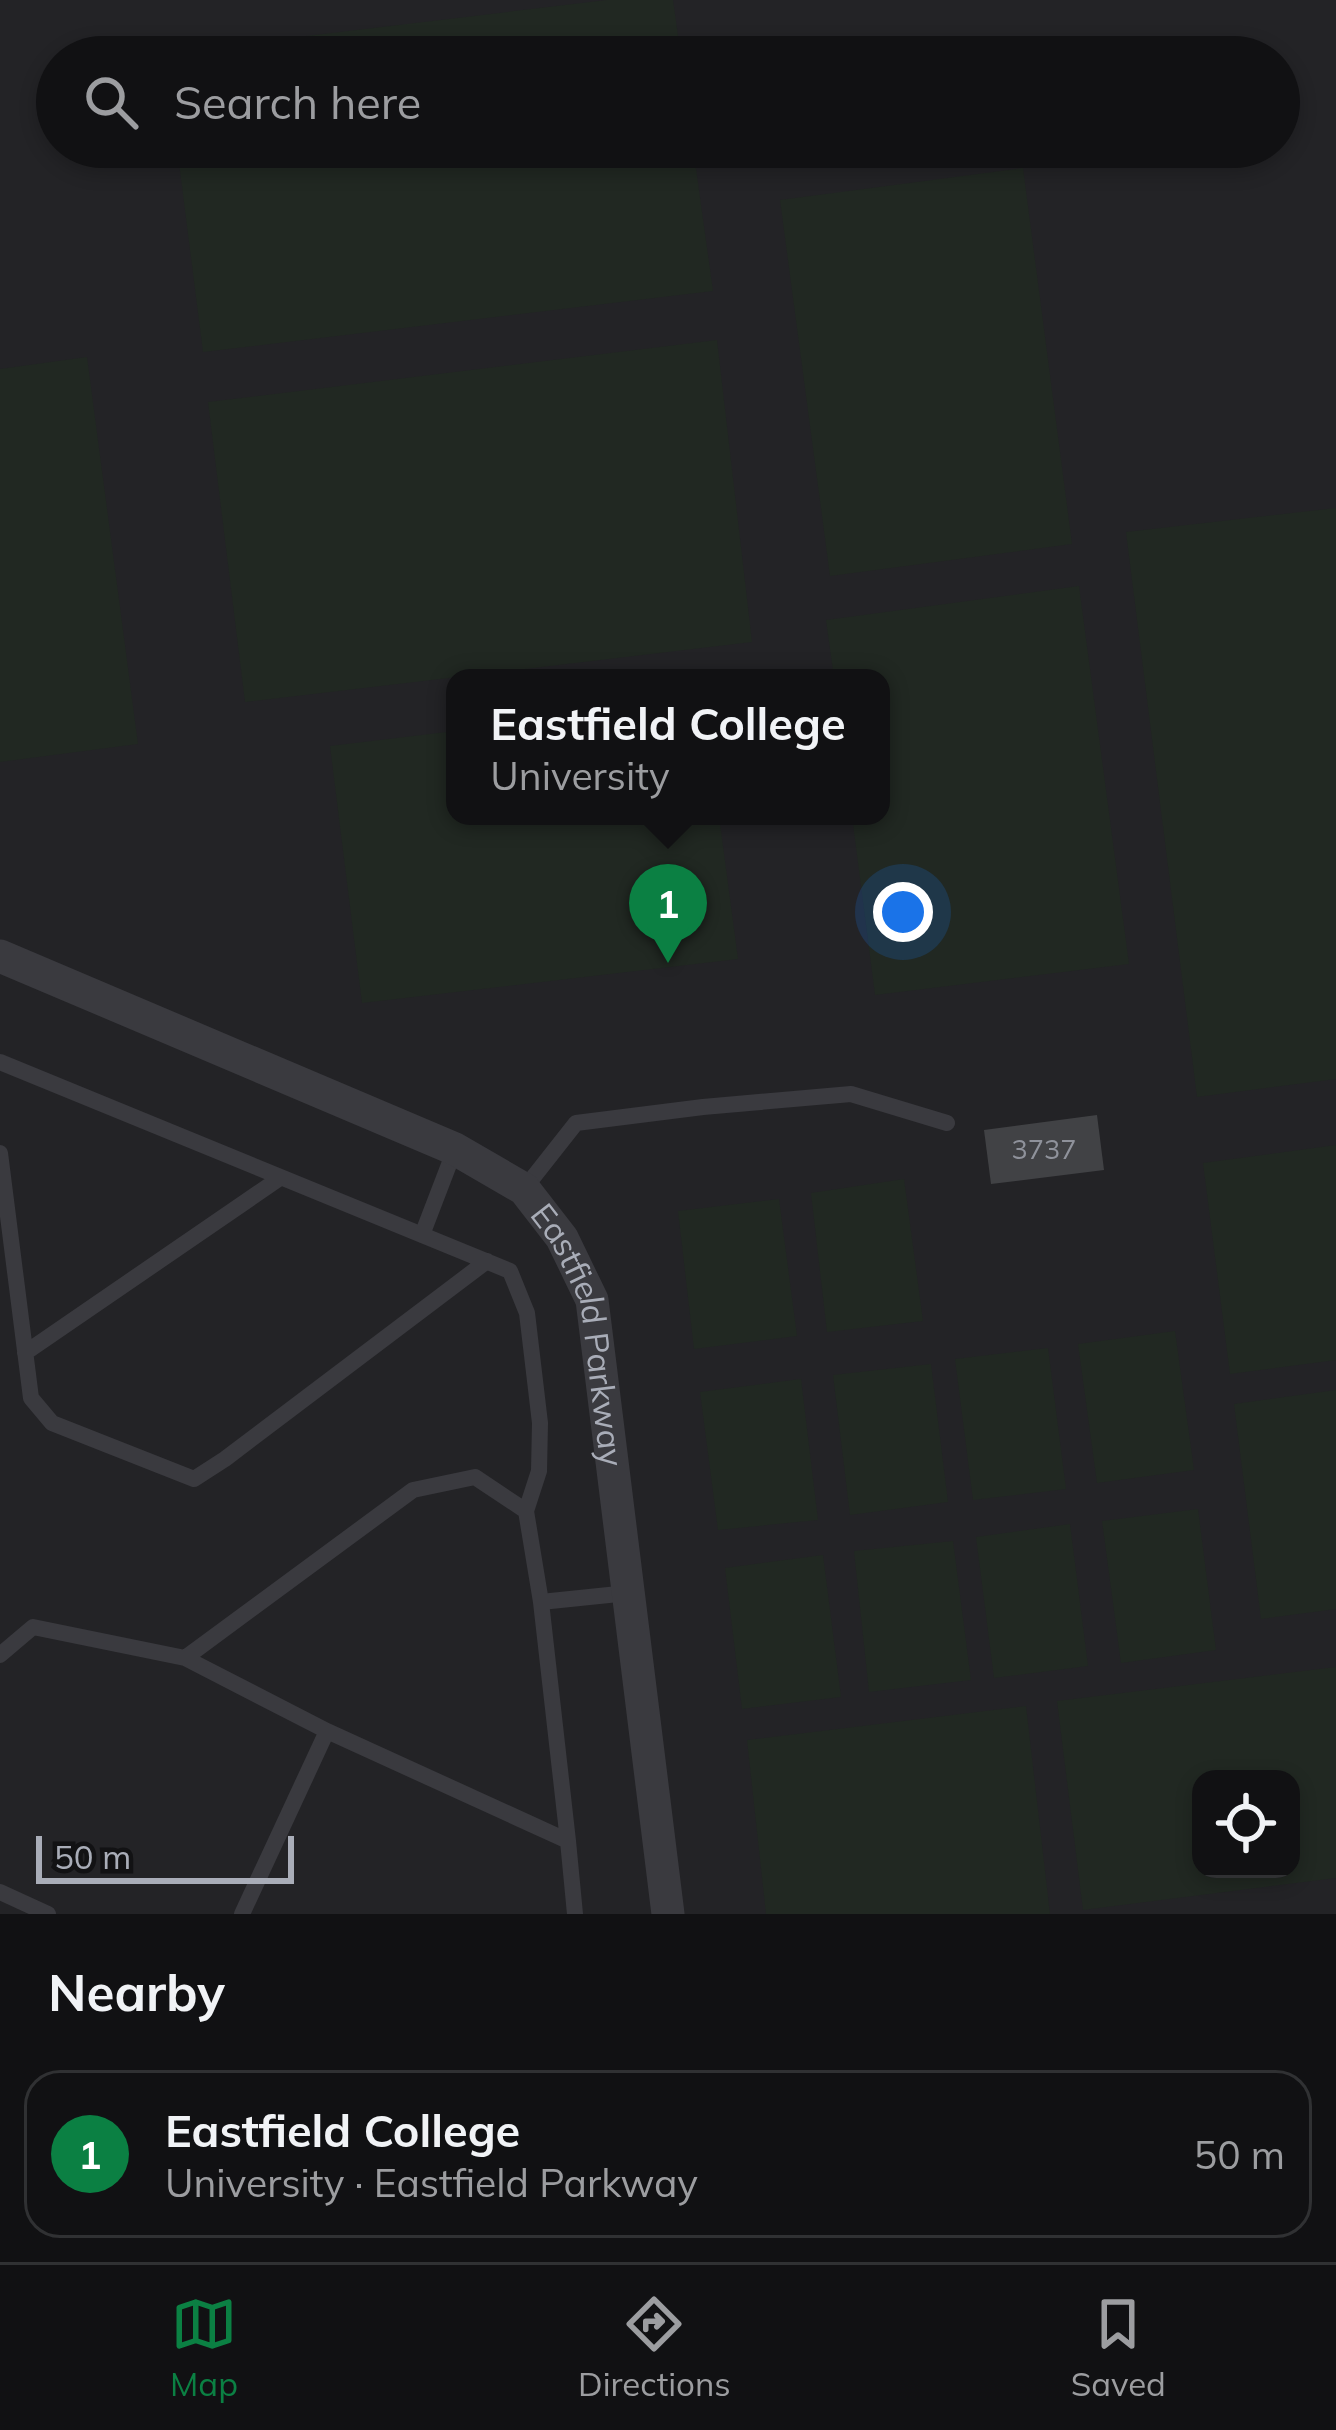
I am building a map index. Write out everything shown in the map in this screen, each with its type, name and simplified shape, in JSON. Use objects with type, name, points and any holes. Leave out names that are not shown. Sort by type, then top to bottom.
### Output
[{"type":"street","name":"Eastfield Parkway","points":[[2,964],[455,1149],[524,1189],[562,1238],[592,1300],[668,1914]]},
{"type":"lane","points":[[0,1061],[510,1270],[527,1313],[540,1424],[539,1472],[526,1511],[541,1602],[575,1914]]},
{"type":"lane","points":[[524,1189],[576,1123],[851,1094],[947,1124]]},
{"type":"lane","points":[[422,1235],[455,1149]]},
{"type":"lane","points":[[0,1153],[31,1398],[52,1423],[194,1479],[487,1261]]},
{"type":"lane","points":[[25,1353],[280,1178]]},
{"type":"lane","points":[[185,1658],[413,1490],[476,1477],[526,1511]]},
{"type":"lane","points":[[541,1602],[628,1593]]},
{"type":"lane","points":[[0,1655],[33,1627],[185,1658],[327,1731],[568,1841]]},
{"type":"lane","points":[[242,1914],[327,1731]]},
{"type":"lane","points":[[0,1892],[48,1914]]},
{"type":"shaded area","points":[[0,0],[1336,0],[1336,1914],[0,1914]]},
{"type":"shaded area","points":[[607,0],[673,0],[678,36],[307,36]]},
{"type":"shaded area","points":[[180,168],[696,168],[713,291],[203,352]]},
{"type":"shaded area","points":[[1023,168],[1072,544],[830,576],[780,200]]},
{"type":"shaded area","points":[[717,340],[752,642],[524,669],[446,669],[446,678],[245,702],[208,402]]},
{"type":"shaded area","points":[[87,357],[138,744],[0,762],[0,369]]},
{"type":"shaded area","points":[[1336,508],[1336,1079],[1197,1097],[1126,532]]},
{"type":"shaded area","points":[[1079,586],[1129,964],[875,995],[853,825],[890,825],[890,669],[833,669],[826,620]]},
{"type":"shaded area","points":[[446,732],[446,825],[720,825],[738,959],[362,1003],[330,746]]},
{"type":"shaded area","points":[[1336,1145],[1336,1360],[1230,1374],[1203,1163]]},
{"type":"shaded area","points":[[904,1179],[923,1321],[827,1332],[811,1193]]},
{"type":"shaded area","points":[[779,1199],[797,1336],[694,1349],[678,1211]]},
{"type":"shaded area","points":[[1175,1331],[1194,1470],[1097,1483],[1078,1344]]},
{"type":"shaded area","points":[[1048,1348],[1066,1489],[973,1500],[955,1359]]},
{"type":"shaded area","points":[[931,1364],[948,1502],[850,1515],[833,1375]]},
{"type":"shaded area","points":[[801,1379],[818,1520],[718,1530],[700,1392]]},
{"type":"shaded area","points":[[1336,1390],[1336,1609],[1261,1619],[1234,1404]]},
{"type":"shaded area","points":[[1198,1509],[1216,1650],[1121,1663],[1102,1521]]},
{"type":"shaded area","points":[[1070,1524],[1088,1666],[994,1678],[976,1537]]},
{"type":"shaded area","points":[[953,1541],[971,1680],[869,1692],[854,1551]]},
{"type":"shaded area","points":[[823,1555],[841,1697],[742,1709],[725,1568]]},
{"type":"shaded area","points":[[1336,1667],[1336,1878],[1083,1910],[1057,1701]]},
{"type":"shaded area","points":[[1026,1706],[1050,1914],[766,1914],[747,1740]]},
{"type":"building","points":[[1097,1115],[1104,1170],[991,1184],[984,1130]]},
{"type":"place","name":"Eastfield College","points":[[668,963]]}]
